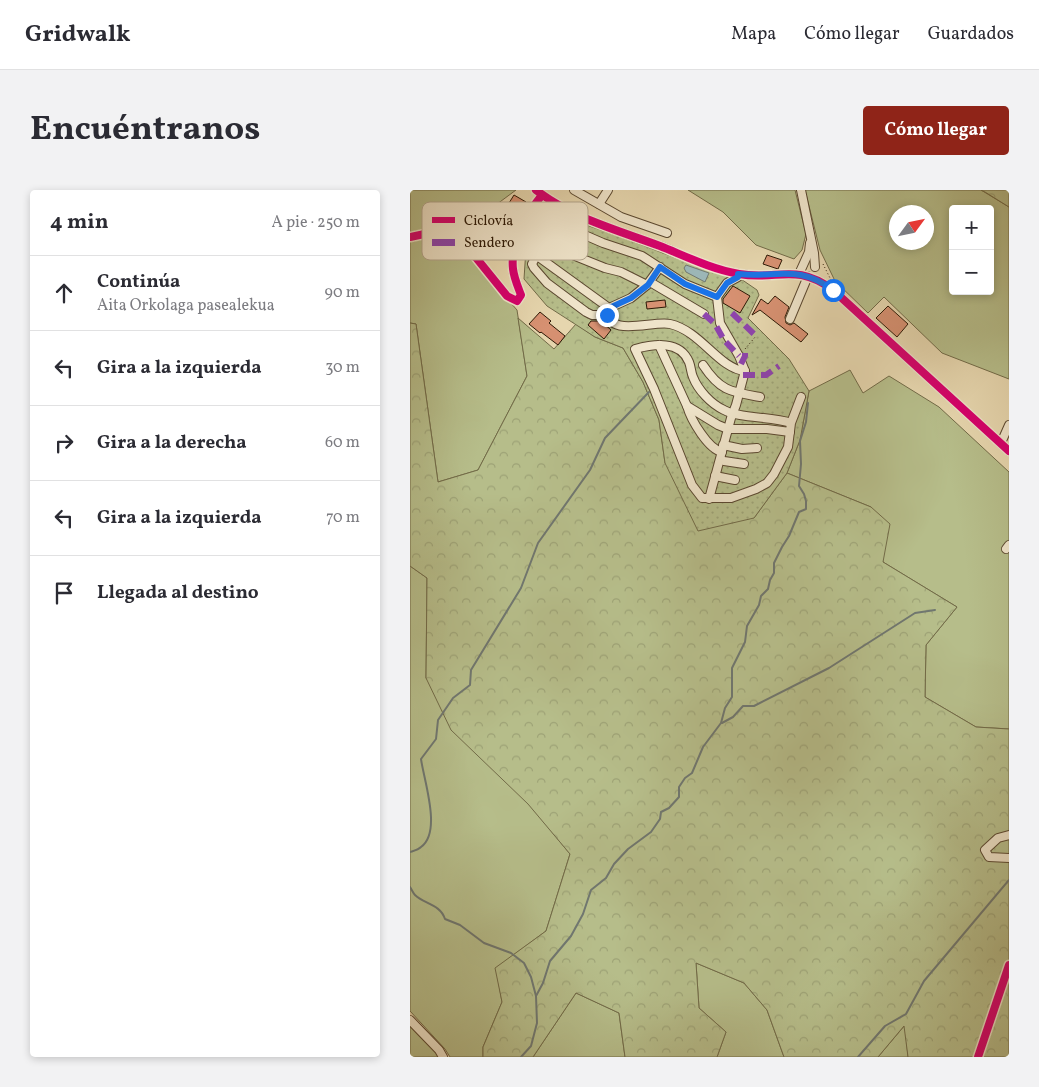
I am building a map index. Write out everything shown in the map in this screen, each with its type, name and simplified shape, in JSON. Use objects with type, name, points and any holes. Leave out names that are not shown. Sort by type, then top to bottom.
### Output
[{"type":"street","points":[[574,190],[621,217],[667,233]]},
{"type":"street","points":[[586,198],[591,190]]},
{"type":"street","points":[[598,204],[608,190]]},
{"type":"street","points":[[801,190],[815,266]]},
{"type":"street","points":[[539,193],[554,202]]},
{"type":"street","points":[[588,219],[725,271],[738,274],[762,275],[799,274],[822,282],[1009,451]]},
{"type":"street","points":[[588,236],[642,256],[685,284],[717,297]]},
{"type":"street","points":[[799,274],[809,252],[810,238]]},
{"type":"street","points":[[805,259],[815,266],[821,275],[822,282]]},
{"type":"street","points":[[478,260],[508,296],[517,300],[521,295],[513,271],[512,260]]},
{"type":"street","points":[[534,260],[532,264],[534,268],[547,283],[592,315],[608,311],[631,298],[649,284],[660,267]]},
{"type":"street","points":[[543,260],[608,311],[609,320],[619,326],[664,323],[685,330],[697,337],[734,369],[744,371]]},
{"type":"street","points":[[585,260],[649,284],[704,314]]},
{"type":"street","points":[[725,271],[727,283]]},
{"type":"street","points":[[709,499],[744,371],[739,356],[720,323],[717,297],[727,283],[738,277],[738,274]]},
{"type":"street","points":[[790,318],[808,276]]},
{"type":"street","points":[[659,345],[687,406],[690,417],[711,446],[716,451],[722,452],[757,448]]},
{"type":"street","points":[[791,423],[733,414],[718,407],[702,392],[692,377],[689,362],[679,349],[659,345],[636,349],[692,485],[702,498],[731,498],[767,483],[774,474],[788,447],[791,423],[801,397]]},
{"type":"street","points":[[703,365],[708,374],[730,392],[760,397]]},
{"type":"street","points":[[687,406],[718,426],[728,429],[767,429],[790,432]]},
{"type":"street","points":[[1001,443],[1009,425]]},
{"type":"street","points":[[722,452],[724,462],[744,464]]},
{"type":"street","points":[[715,476],[735,480]]},
{"type":"street","points":[[1009,835],[998,838],[985,850],[989,857],[1009,858]]},
{"type":"street","points":[[978,1057],[1009,965]]},
{"type":"street","points":[[410,1020],[439,1050],[443,1057]]},
{"type":"path","points":[[745,349],[756,336]]},
{"type":"green space","points":[[410,190],[516,190],[500,202],[422,202],[422,260],[484,260],[479,267],[517,310],[527,376],[478,470],[438,482],[416,324],[410,323]]},
{"type":"green space","points":[[688,190],[795,190],[806,234],[802,250],[794,259],[756,245],[723,212]]},
{"type":"green space","points":[[805,190],[981,190],[1009,207],[1009,379],[942,353],[884,297],[868,313],[835,281],[820,250]]},
{"type":"green space","points":[[981,190],[1009,190],[1009,207],[985,192]]},
{"type":"green space","points":[[588,226],[704,269],[738,277],[757,290],[759,295],[748,318],[789,359],[809,391],[800,440],[787,473],[754,518],[698,531],[665,463],[659,420],[643,382],[623,348],[595,337],[547,306],[524,279],[525,260],[588,260]]},
{"type":"green space","points":[[518,318],[554,349],[576,324],[595,337],[623,348],[643,382],[659,420],[665,463],[754,518],[787,473],[871,507],[890,524],[883,562],[957,607],[926,645],[925,697],[976,727],[1009,729],[1009,1057],[908,1057],[904,1026],[878,1057],[784,1057],[767,1010],[744,983],[696,963],[699,1008],[726,1032],[717,1057],[625,1057],[619,1013],[576,993],[533,1057],[483,1057],[483,1047],[502,1002],[495,968],[546,931],[570,854],[528,804],[451,730],[426,678],[427,578],[410,566],[410,323],[416,324],[438,482],[478,470],[527,376]]},
{"type":"green space","points":[[850,370],[863,393],[889,376],[939,407],[1009,472],[1009,729],[976,727],[925,697],[926,645],[957,607],[883,562],[871,507],[787,473],[800,440],[809,391]]},
{"type":"green space","points":[[410,566],[427,578],[426,678],[570,854],[546,931],[496,968],[502,1002],[483,1047],[483,1057],[450,1057],[410,1011]]},
{"type":"green space","points":[[696,963],[744,983],[767,1010],[784,1057],[717,1057],[726,1032],[699,1008]]},
{"type":"green space","points":[[576,993],[619,1013],[625,1057],[533,1057]]},
{"type":"green space","points":[[410,1025],[437,1054],[439,1057],[410,1057]]},
{"type":"green space","points":[[905,1025],[908,1057],[878,1057]]},
{"type":"water","points":[[686,265],[709,273],[705,282],[686,272],[684,268]]},
{"type":"building","points":[[514,195],[526,202],[510,202]]},
{"type":"building","points":[[767,255],[782,260],[778,269],[763,264]]},
{"type":"building","points":[[733,286],[750,296],[740,313],[723,303],[723,299]]},
{"type":"building","points":[[775,296],[789,307],[785,317],[786,323],[790,325],[794,323],[808,334],[801,342],[760,310],[752,315],[761,299],[768,304]]},
{"type":"building","points":[[665,300],[666,307],[647,309],[646,302]]},
{"type":"building","points":[[888,306],[908,324],[897,337],[876,318]]},
{"type":"building","points":[[540,312],[551,321],[549,323],[565,336],[558,345],[529,324]]},
{"type":"building","points":[[591,321],[601,321],[611,330],[604,339],[588,325]]},
{"type":"waterway","points":[[410,852],[421,847],[427,840],[430,830],[430,806],[421,759],[436,739],[438,720],[453,698],[470,685],[471,670],[521,588],[538,543],[590,470],[605,438],[649,392]]},
{"type":"waterway","points":[[536,996],[543,983],[550,961],[571,936],[583,914],[591,890],[606,878],[614,864],[628,849],[651,832],[660,819],[661,812],[669,808],[679,797],[679,787],[685,778],[692,773],[703,747],[721,723],[725,708],[732,697],[732,668],[745,642],[747,626],[759,605],[761,596],[768,589],[774,573],[774,563],[789,536],[799,512],[806,509],[804,494],[799,486],[801,464],[800,441],[806,422],[808,403]]},
{"type":"waterway","points":[[722,723],[733,717],[743,706],[754,706],[829,668],[915,613],[935,610]]},
{"type":"waterway","points":[[858,1057],[885,1026],[906,1014],[924,981],[1009,880]]},
{"type":"waterway","points":[[410,887],[419,898],[436,907],[445,919],[460,925],[484,943],[511,953],[524,963],[531,977],[536,996],[537,1023],[531,1046],[521,1057]]},
{"type":"marked path","points":[[732,313],[756,336]]},
{"type":"marked path","points":[[704,314],[715,324],[724,340],[739,356]]},
{"type":"marked path","points":[[741,364],[745,356],[745,349]]},
{"type":"marked path","points":[[743,375],[766,375],[779,366]]},
{"type":"cycle path","points":[[536,190],[554,202]]},
{"type":"cycle path","points":[[537,202],[542,195]]},
{"type":"cycle path","points":[[588,219],[718,269],[753,276],[797,274],[820,282],[833,290],[1009,451]]},
{"type":"cycle path","points":[[410,237],[422,234]]},
{"type":"cycle path","points":[[478,260],[507,296],[517,301],[521,295],[516,282],[513,260]]},
{"type":"cycle path","points":[[978,1057],[1009,965]]},
{"type":"route","points":[[607,315],[607,309],[631,298],[648,285],[660,267],[685,284],[717,297],[727,283],[738,277],[738,274],[799,274],[822,282],[833,290]]}]
